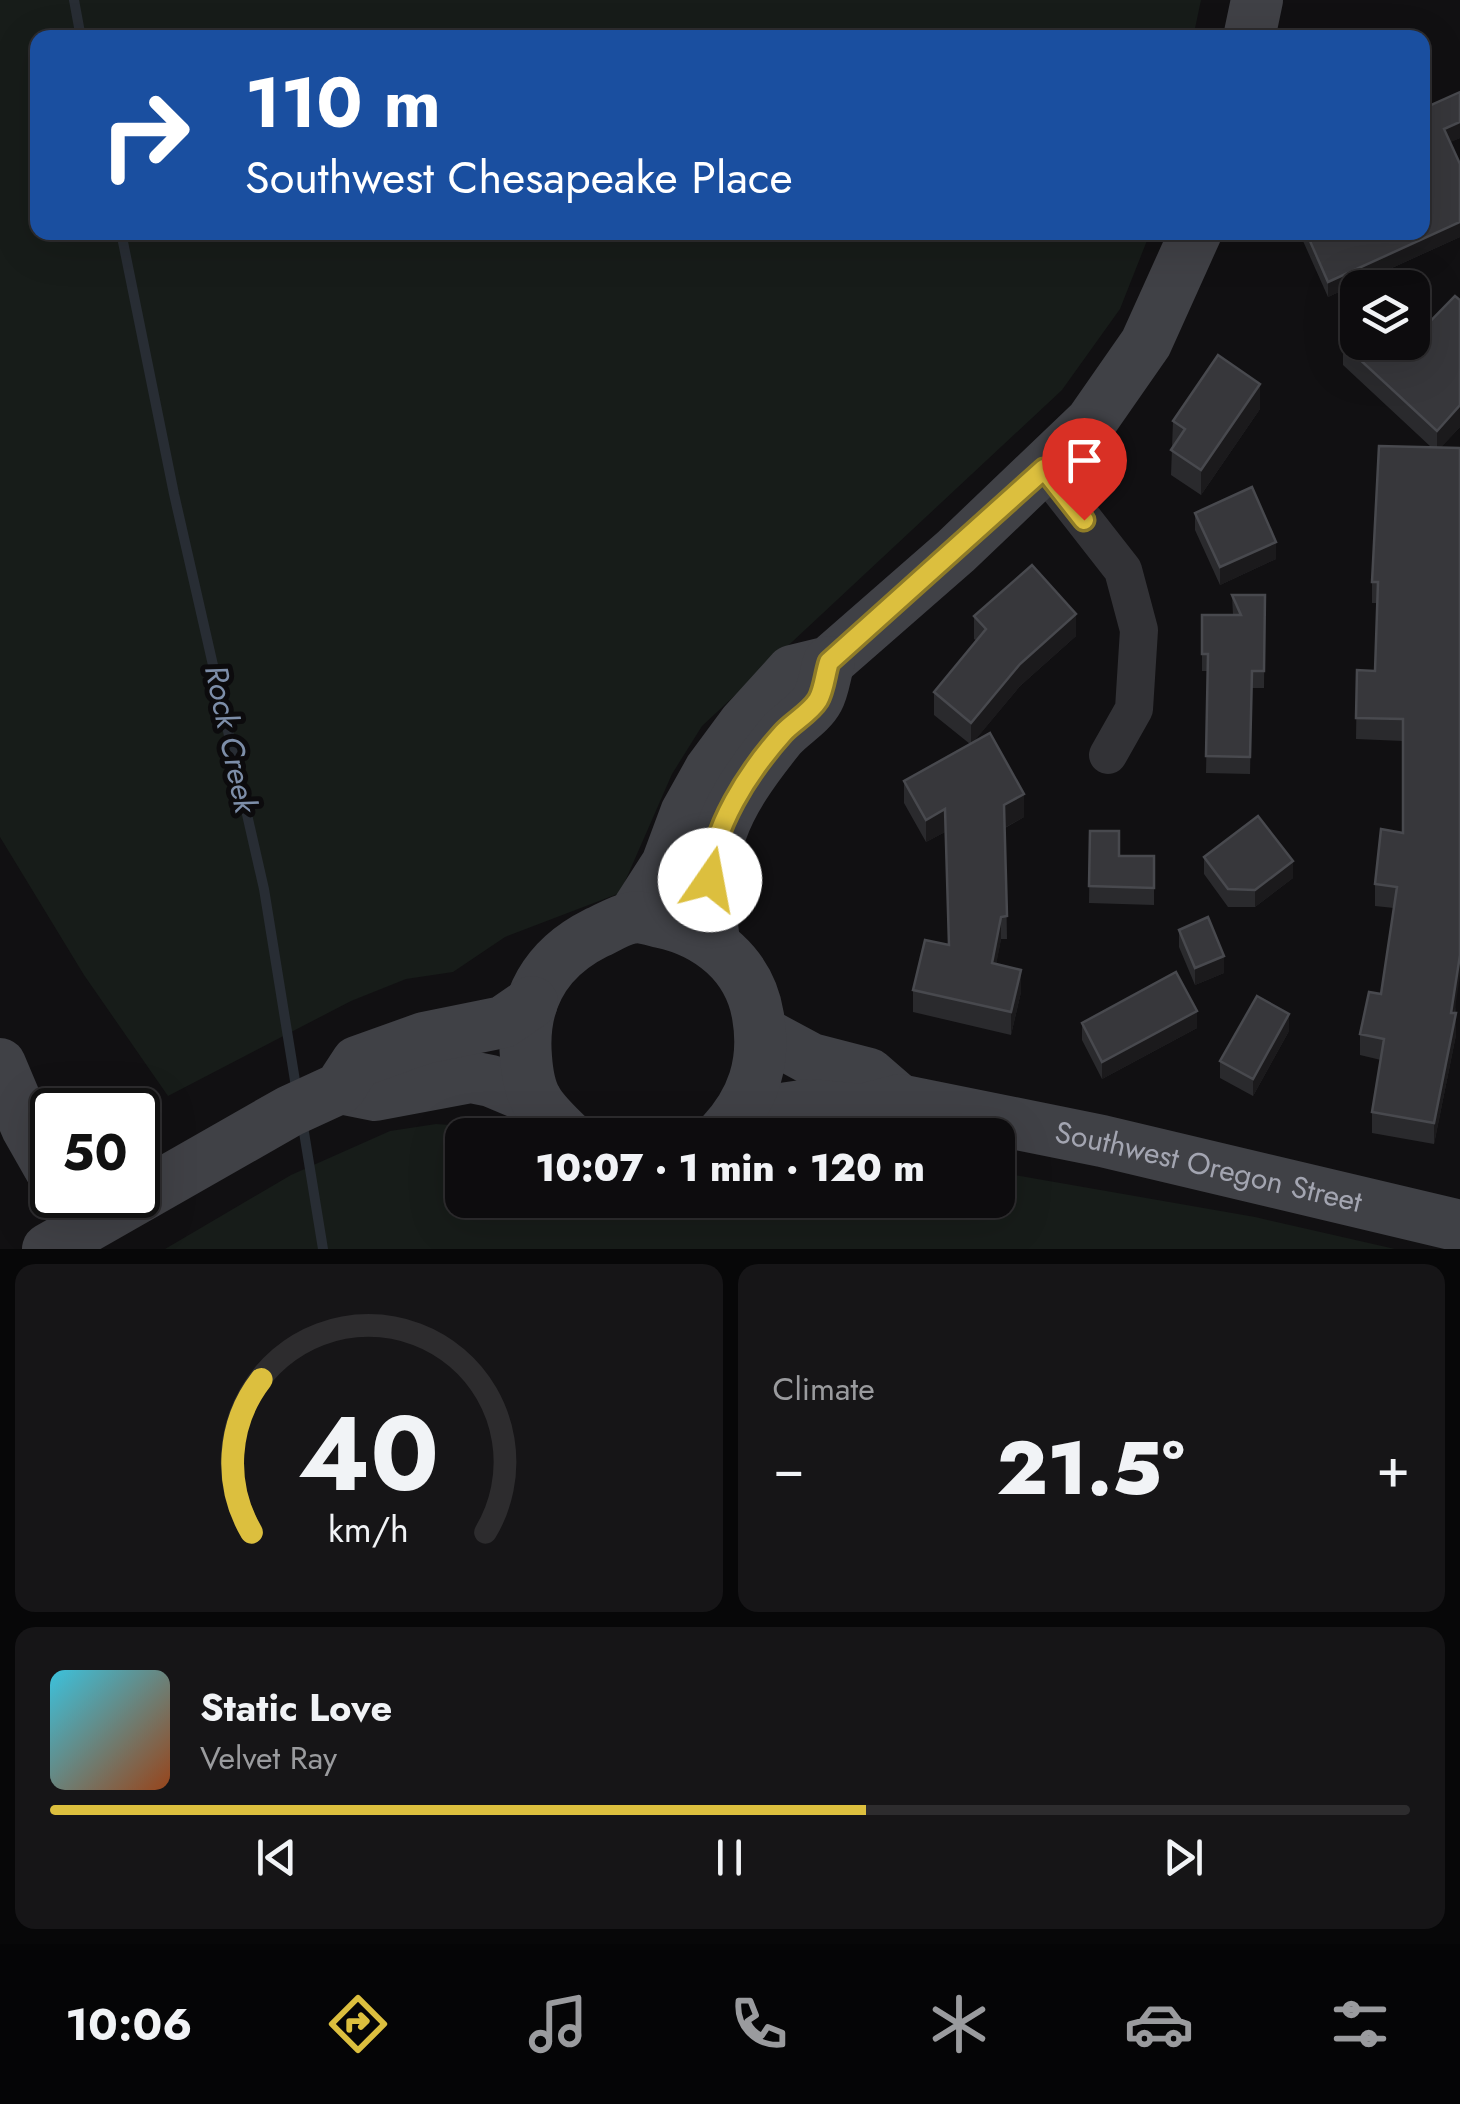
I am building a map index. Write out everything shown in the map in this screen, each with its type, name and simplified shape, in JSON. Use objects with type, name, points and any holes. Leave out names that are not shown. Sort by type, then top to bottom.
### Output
[{"type":"main road","points":[[1251,30],[1258,0]]},
{"type":"main road","points":[[552,1117],[528,1078],[526,1028],[532,1002],[556,959],[578,942],[633,917],[667,864],[677,832],[698,791],[744,724],[792,671],[829,662],[1091,422],[1129,370],[1161,312],[1192,240]]},
{"type":"main road","points":[[714,942],[709,905],[714,844],[754,772],[783,733],[818,701],[829,662]]},
{"type":"main road","points":[[633,917],[694,931],[714,942]]},
{"type":"main road","name":"Southwest Oregon Street","points":[[714,942],[748,984],[761,1032],[760,1061],[752,1092],[735,1118]]},
{"type":"main road","points":[[66,1224],[340,1088],[358,1062],[424,1038],[502,1022],[532,1002]]},
{"type":"main road","name":"Southwest Oregon Street","points":[[761,1032],[812,1059],[870,1074],[899,1100]]},
{"type":"main road","points":[[0,1064],[30,1133]]},
{"type":"main road","points":[[340,1088],[376,1094],[471,1077],[491,1080],[552,1117]]},
{"type":"main road","name":"Southwest Oregon Street","points":[[758,1118],[810,1105],[862,1110],[899,1100],[1102,1142],[1460,1226]]},
{"type":"street","points":[[1044,469],[1124,570],[1139,630],[1134,710],[1108,755]]},
{"type":"shaded area","points":[[0,0],[1201,0],[1195,30],[30,30],[30,240],[1147,240],[1120,309],[1062,390],[702,726],[672,774],[620,893],[505,937],[453,972],[406,979],[351,1001],[168,1096],[84,975],[0,837]]},
{"type":"shaded area","points":[[445,1125],[445,1218],[1015,1218],[1015,1175],[1255,1217],[1395,1249],[165,1249],[291,1175],[390,1131]]},
{"type":"building","points":[[1460,92],[1460,122],[1444,129],[1460,164],[1460,222],[1430,236],[1430,105]]},
{"type":"building","points":[[1310,240],[1420,240],[1354,270],[1340,270],[1340,277],[1328,282]]},
{"type":"building","points":[[1455,296],[1460,300],[1460,405],[1437,431],[1360,360],[1430,360],[1430,322]]},
{"type":"building","points":[[1218,355],[1260,384],[1201,470],[1171,450],[1185,429],[1173,421]]},
{"type":"building","points":[[1379,446],[1460,448],[1460,955],[1451,1013],[1456,1013],[1434,1123],[1372,1112],[1384,1039],[1360,1034],[1369,992],[1381,994],[1397,887],[1375,884],[1381,829],[1403,833],[1403,719],[1356,718],[1357,670],[1375,671],[1378,582],[1372,582]]},
{"type":"building","points":[[1252,487],[1276,542],[1220,567],[1195,513]]},
{"type":"building","points":[[1032,565],[1076,614],[1020,664],[971,723],[934,692],[986,629],[974,616]]},
{"type":"building","points":[[1232,595],[1265,595],[1264,671],[1252,671],[1250,757],[1206,756],[1208,654],[1202,654],[1202,615],[1241,615]]},
{"type":"building","points":[[990,733],[1024,794],[1004,805],[1007,916],[1001,917],[992,963],[1021,970],[1011,1012],[913,990],[925,940],[949,945],[945,809],[926,820],[904,781]]},
{"type":"building","points":[[1258,816],[1293,861],[1255,890],[1228,889],[1204,857]]},
{"type":"building","points":[[1090,831],[1119,831],[1119,856],[1154,856],[1154,888],[1089,886]]},
{"type":"building","points":[[1208,917],[1224,956],[1195,968],[1179,930]]},
{"type":"building","points":[[1176,972],[1197,1011],[1102,1062],[1082,1023]]},
{"type":"building","points":[[1257,996],[1289,1014],[1253,1079],[1220,1061]]},
{"type":"waterway","name":"Rock Creek","points":[[74,0],[80,30]]},
{"type":"waterway","name":"Rock Creek","points":[[123,240],[174,494],[264,889],[297,1093]]},
{"type":"waterway","name":"Rock Creek","points":[[302,1120],[323,1249]]},
{"type":"route","points":[[710,880],[714,844],[728,816],[783,733],[818,701],[829,662],[1044,469],[1084,520]]}]
